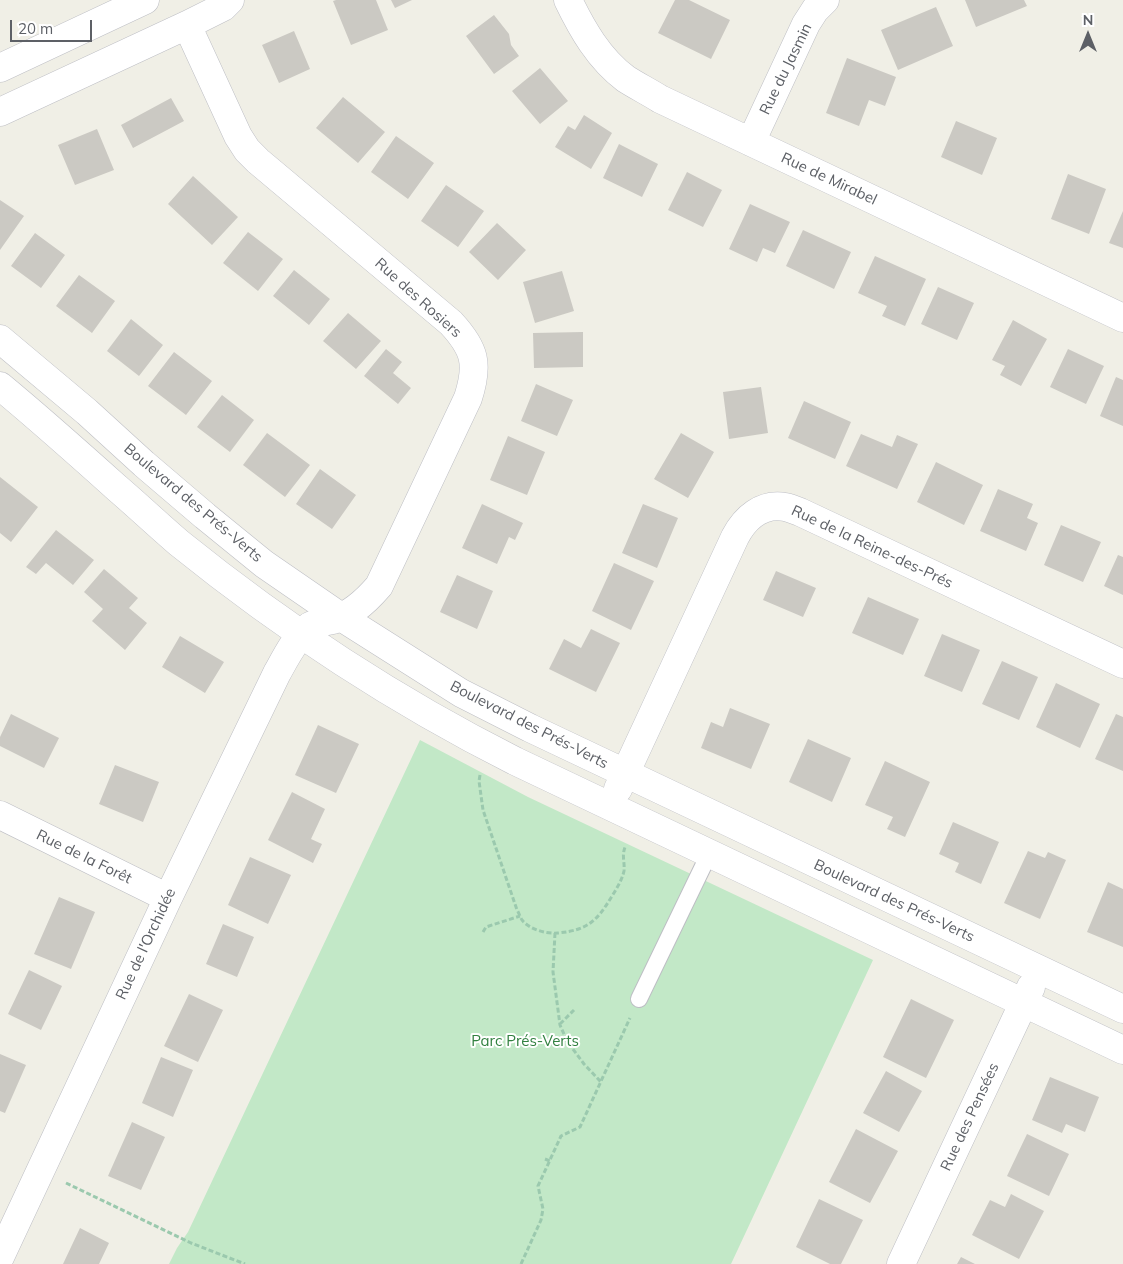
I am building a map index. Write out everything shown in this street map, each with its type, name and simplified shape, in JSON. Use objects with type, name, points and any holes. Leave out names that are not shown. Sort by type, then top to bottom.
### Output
[{"type":"street","points":[[0,68],[145,0]]},
{"type":"street","points":[[0,112],[187,25],[223,7],[230,0]]},
{"type":"street","name":"Rue de Mirabel","points":[[568,0],[579,22],[598,51],[610,65],[626,78],[660,99],[1123,318]]},
{"type":"street","name":"Rue du Jasmin","points":[[751,142],[806,24],[815,10],[825,0]]},
{"type":"street","name":"Rue des Rosiers","points":[[187,25],[238,136],[247,150],[451,323],[471,350],[474,366],[473,382],[468,398],[379,586],[370,597],[350,612],[341,617],[310,626],[302,635]]},
{"type":"street","name":"Boulevard des Prés-Verts","points":[[0,339],[87,412],[204,516],[264,564],[341,617],[460,693],[1123,1009]]},
{"type":"street","points":[[0,386],[178,542],[242,592],[302,635],[388,691],[442,723],[514,762],[1123,1050]]},
{"type":"street","name":"Rue de la Reine-des-Prés","points":[[609,807],[735,537],[747,518],[770,507],[784,506],[800,512],[1123,664]]},
{"type":"street","name":"Rue de l'Orchidée","points":[[0,1257],[168,898],[277,673],[302,635]]},
{"type":"street","name":"Rue de la Forêt","points":[[0,815],[168,898]]},
{"type":"street","name":"Rue des Pensées","points":[[901,1264],[1039,969]]},
{"type":"lane","points":[[639,999],[709,854]]},
{"type":"path","points":[[481,769],[480,781],[483,810],[517,910],[523,922],[532,928],[550,933],[573,932],[594,920],[604,910],[620,883],[624,863],[623,851],[628,840]]},
{"type":"path","points":[[483,932],[486,927],[520,916]]},
{"type":"path","points":[[555,933],[553,972],[560,1025],[567,1041],[584,1064],[601,1082]]},
{"type":"path","points":[[521,1264],[541,1220],[543,1209],[538,1186],[561,1136],[580,1127],[639,999]]},
{"type":"path","points":[[560,1025],[574,1010]]},
{"type":"path","points":[[545,1159],[550,1161]]},
{"type":"path","points":[[59,1179],[191,1244],[245,1264]]},
{"type":"green space","name":"Parc Prés-Verts","points":[[420,740],[528,797],[873,960],[731,1264],[169,1264],[188,1232]]},
{"type":"building","points":[[376,0],[388,30],[351,45],[333,1]]},
{"type":"building","points":[[391,0],[412,0],[395,8]]},
{"type":"building","points":[[675,0],[689,0],[730,20],[711,59],[658,33]]},
{"type":"building","points":[[965,0],[1024,0],[1027,6],[976,27]]},
{"type":"building","points":[[936,7],[953,46],[898,70],[881,30]]},
{"type":"building","points":[[494,15],[509,34],[511,45],[519,56],[494,74],[466,36]]},
{"type":"building","points":[[294,31],[310,69],[279,83],[262,45]]},
{"type":"building","points":[[847,58],[896,77],[885,106],[869,100],[859,126],[826,113]]},
{"type":"building","points":[[540,68],[568,101],[540,124],[512,91]]},
{"type":"building","points":[[343,97],[385,132],[358,163],[316,128]]},
{"type":"building","points":[[171,98],[184,121],[133,148],[121,125]]},
{"type":"building","points":[[584,115],[612,133],[591,169],[555,147],[568,126],[575,130]]},
{"type":"building","points":[[956,121],[997,138],[982,175],[941,157]]},
{"type":"building","points":[[97,129],[114,170],[75,185],[58,145]]},
{"type":"building","points":[[396,136],[434,163],[408,199],[371,172]]},
{"type":"building","points":[[619,144],[658,164],[642,197],[603,178]]},
{"type":"building","points":[[687,172],[722,190],[703,227],[668,210]]},
{"type":"building","points":[[1068,174],[1106,189],[1089,234],[1051,219]]},
{"type":"building","points":[[193,176],[238,217],[212,245],[168,204]]},
{"type":"building","points":[[446,185],[484,211],[458,247],[421,221]]},
{"type":"building","points":[[0,200],[24,216],[0,250]]},
{"type":"building","points":[[750,204],[790,222],[775,253],[763,248],[757,262],[729,249]]},
{"type":"building","points":[[1123,211],[1123,248],[1109,243]]},
{"type":"building","points":[[497,223],[526,250],[498,280],[469,252]]},
{"type":"building","points":[[803,230],[851,252],[834,289],[786,266]]},
{"type":"building","points":[[248,232],[283,259],[258,291],[223,263]]},
{"type":"building","points":[[35,233],[65,255],[41,288],[11,266]]},
{"type":"building","points":[[875,256],[926,279],[905,326],[882,316],[887,306],[858,293]]},
{"type":"building","points":[[294,270],[330,299],[309,325],[273,296]]},
{"type":"building","points":[[562,271],[574,311],[535,323],[523,282]]},
{"type":"building","points":[[79,275],[115,301],[92,333],[56,306]]},
{"type":"building","points":[[938,287],[974,303],[957,340],[921,324]]},
{"type":"building","points":[[348,313],[381,341],[356,369],[323,341]]},
{"type":"building","points":[[131,319],[163,345],[139,376],[107,351]]},
{"type":"building","points":[[1013,320],[1047,339],[1021,386],[1000,375],[1005,366],[992,360]]},
{"type":"building","points":[[583,332],[583,367],[534,368],[533,333]]},
{"type":"building","points":[[386,349],[402,362],[393,373],[411,388],[398,404],[364,376]]},
{"type":"building","points":[[1068,349],[1104,366],[1086,404],[1050,387]]},
{"type":"building","points":[[174,352],[212,381],[186,415],[148,386]]},
{"type":"building","points":[[1116,377],[1123,380],[1123,426],[1100,416]]},
{"type":"building","points":[[536,384],[573,400],[557,436],[521,421]]},
{"type":"building","points":[[761,387],[768,433],[729,439],[723,392]]},
{"type":"building","points":[[222,395],[254,420],[230,452],[197,427]]},
{"type":"building","points":[[804,401],[851,422],[835,459],[788,438]]},
{"type":"building","points":[[267,433],[310,465],[285,497],[243,465]]},
{"type":"building","points":[[681,433],[714,452],[688,498],[654,479]]},
{"type":"building","points":[[861,434],[892,447],[897,435],[918,444],[897,489],[846,466]]},
{"type":"building","points":[[508,436],[545,452],[527,495],[490,480]]},
{"type":"building","points":[[936,462],[983,485],[964,525],[917,502]]},
{"type":"building","points":[[320,469],[356,495],[332,529],[296,504]]},
{"type":"building","points":[[0,477],[38,507],[11,542],[0,533]]},
{"type":"building","points":[[998,489],[1033,504],[1027,518],[1038,523],[1026,551],[980,531]]},
{"type":"building","points":[[482,504],[523,523],[515,540],[509,537],[497,564],[462,548]]},
{"type":"building","points":[[643,504],[678,518],[657,568],[622,553]]},
{"type":"building","points":[[1061,525],[1101,542],[1083,582],[1044,565]]},
{"type":"building","points":[[56,530],[94,560],[73,585],[46,563],[36,574],[26,567]]},
{"type":"building","points":[[1118,555],[1123,557],[1123,595],[1104,586]]},
{"type":"building","points":[[614,563],[654,581],[631,630],[592,611]]},
{"type":"building","points":[[104,569],[138,598],[129,608],[147,623],[125,650],[92,621],[103,609],[84,592]]},
{"type":"building","points":[[776,571],[816,588],[803,617],[763,600]]},
{"type":"building","points":[[457,575],[493,591],[477,629],[440,612]]},
{"type":"building","points":[[868,597],[919,619],[903,655],[852,633]]},
{"type":"building","points":[[591,629],[620,643],[596,692],[549,669],[564,639],[581,648]]},
{"type":"building","points":[[942,634],[980,650],[962,692],[924,676]]},
{"type":"building","points":[[180,636],[224,662],[205,693],[162,667]]},
{"type":"building","points":[[1002,661],[1038,677],[1019,720],[982,704]]},
{"type":"building","points":[[1056,683],[1100,704],[1080,748],[1036,727]]},
{"type":"building","points":[[730,708],[770,724],[751,769],[701,748],[711,722],[723,727]]},
{"type":"building","points":[[11,714],[59,738],[44,768],[0,746],[0,737]]},
{"type":"building","points":[[1116,714],[1123,717],[1123,771],[1095,759]]},
{"type":"building","points":[[318,725],[359,744],[336,793],[295,775]]},
{"type":"building","points":[[808,739],[851,758],[832,802],[789,782]]},
{"type":"building","points":[[885,761],[930,782],[905,837],[887,829],[893,817],[865,805]]},
{"type":"building","points":[[115,765],[159,782],[143,822],[99,804]]},
{"type":"building","points":[[292,792],[325,809],[311,839],[322,844],[313,863],[268,840]]},
{"type":"building","points":[[953,822],[999,842],[981,884],[955,872],[959,863],[939,854]]},
{"type":"building","points":[[1028,851],[1045,858],[1048,852],[1066,860],[1040,919],[1004,903]]},
{"type":"building","points":[[250,857],[291,875],[268,924],[228,905]]},
{"type":"building","points":[[1108,882],[1123,889],[1123,947],[1087,932]]},
{"type":"building","points":[[59,897],[95,912],[71,969],[34,954]]},
{"type":"building","points":[[223,924],[254,937],[237,977],[206,964]]},
{"type":"building","points":[[29,970],[62,986],[41,1030],[8,1014]]},
{"type":"building","points":[[189,994],[223,1010],[198,1062],[164,1046]]},
{"type":"building","points":[[911,999],[954,1020],[926,1078],[883,1057]]},
{"type":"building","points":[[0,1054],[26,1065],[5,1113],[0,1111]]},
{"type":"building","points":[[161,1057],[193,1070],[173,1117],[142,1103]]},
{"type":"building","points":[[886,1071],[922,1091],[899,1132],[863,1113]]},
{"type":"building","points":[[1050,1077],[1099,1097],[1085,1132],[1066,1124],[1062,1133],[1032,1120]]},
{"type":"building","points":[[132,1122],[165,1137],[141,1190],[108,1176]]},
{"type":"building","points":[[856,1129],[898,1151],[870,1203],[829,1182]]},
{"type":"building","points":[[1027,1134],[1069,1154],[1049,1196],[1007,1176]]},
{"type":"building","points":[[1011,1194],[1044,1211],[1019,1259],[972,1235],[990,1200],[1005,1207]]},
{"type":"building","points":[[819,1199],[863,1220],[841,1264],[830,1264],[796,1247]]},
{"type":"building","points":[[80,1228],[109,1243],[99,1264],[63,1264]]},
{"type":"building","points":[[961,1257],[975,1264],[957,1264]]}]
